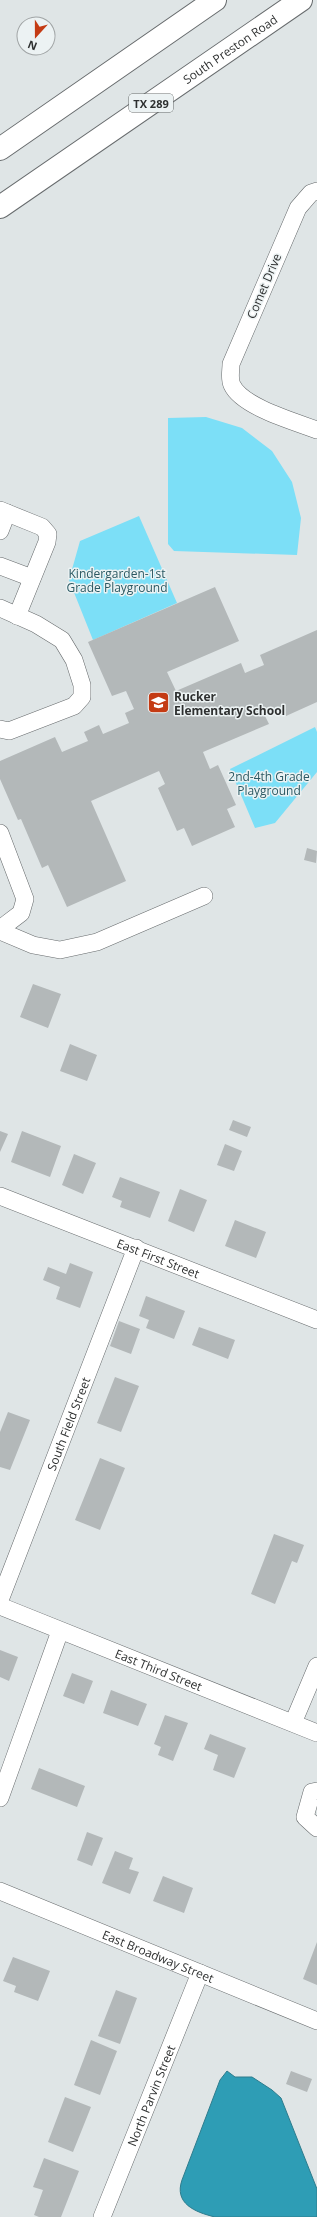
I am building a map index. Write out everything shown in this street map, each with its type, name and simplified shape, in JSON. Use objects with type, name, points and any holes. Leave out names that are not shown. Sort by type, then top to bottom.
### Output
[{"type":"main road","points":[[0,149],[215,0]]},
{"type":"main road","name":"South Preston Road","points":[[0,207],[301,0]]},
{"type":"street","name":"Comet Drive","points":[[314,192],[298,208],[231,364],[232,385],[239,395],[250,403],[317,430]]},
{"type":"street","points":[[0,531],[4,512],[42,527],[48,534],[47,542],[17,616]]},
{"type":"street","points":[[0,566],[32,578]]},
{"type":"street","points":[[0,608],[36,624],[62,640],[74,660],[82,685],[82,697],[74,706],[9,731],[0,729]]},
{"type":"street","points":[[0,833],[26,899],[21,913],[0,930],[33,945],[60,950],[97,942],[204,896]]},
{"type":"street","name":"East First Street","points":[[0,1196],[317,1320]]},
{"type":"street","name":"South Field Street","points":[[0,1600],[136,1248]]},
{"type":"street","name":"East Third Street","points":[[0,1606],[317,1733]]},
{"type":"street","points":[[0,1798],[60,1631]]},
{"type":"street","points":[[294,1723],[317,1666]]},
{"type":"street","points":[[316,1828],[305,1817],[312,1792],[317,1791]]},
{"type":"street","name":"East Broadway Street","points":[[0,1891],[317,2021]]},
{"type":"street","name":"North Parvin Street","points":[[102,2217],[200,1973]]},
{"type":"green space","points":[[206,417],[242,428],[272,451],[292,482],[301,518],[297,555],[174,551],[168,544],[168,418]]},
{"type":"green space","name":"Kindergarden-1st Grade Playground","points":[[139,516],[177,603],[93,640],[69,580],[80,541]]},
{"type":"green space","name":"2nd-4th Grade Playground","points":[[315,727],[317,732],[317,772],[275,823],[255,828],[230,769]]},
{"type":"shaded area","points":[[227,2071],[235,2077],[252,2077],[272,2090],[281,2098],[317,2189],[317,2217],[215,2217],[193,2209],[183,2200],[180,2188],[182,2180],[220,2080]]},
{"type":"building","points":[[215,587],[239,641],[167,672],[176,691],[241,663],[245,673],[264,665],[260,655],[317,630],[317,702],[286,716],[282,708],[265,716],[269,724],[203,752],[210,769],[218,765],[236,805],[227,809],[235,827],[192,846],[184,828],[177,831],[158,788],[165,784],[159,771],[91,801],[126,881],[67,907],[48,865],[42,868],[21,819],[18,820],[0,779],[0,761],[55,737],[62,752],[88,741],[84,732],[99,725],[103,734],[129,723],[125,713],[134,709],[126,691],[112,696],[88,642]]},
{"type":"building","points":[[307,848],[317,851],[316,863],[304,860]]},
{"type":"building","points":[[33,984],[61,994],[48,1028],[20,1017]]},
{"type":"building","points":[[70,1044],[97,1055],[87,1081],[60,1071]]},
{"type":"building","points":[[233,1120],[251,1127],[247,1137],[229,1130]]},
{"type":"building","points":[[0,1131],[8,1134],[0,1152]]},
{"type":"building","points":[[22,1131],[61,1146],[50,1177],[11,1162]]},
{"type":"building","points":[[225,1144],[242,1151],[234,1171],[217,1165]]},
{"type":"building","points":[[74,1154],[96,1163],[83,1194],[62,1185]]},
{"type":"building","points":[[120,1177],[160,1192],[150,1218],[120,1207],[122,1201],[112,1197]]},
{"type":"building","points":[[180,1189],[207,1200],[194,1232],[168,1221]]},
{"type":"building","points":[[235,1220],[266,1232],[256,1258],[225,1246]]},
{"type":"building","points":[[70,1263],[93,1272],[80,1308],[56,1299],[60,1287],[43,1280],[48,1267],[66,1274]]},
{"type":"building","points":[[146,1296],[185,1311],[174,1339],[146,1328],[149,1320],[139,1316]]},
{"type":"building","points":[[119,1321],[140,1329],[131,1354],[110,1346]]},
{"type":"building","points":[[199,1327],[235,1340],[228,1359],[192,1345]]},
{"type":"building","points":[[115,1377],[139,1386],[121,1432],[97,1423]]},
{"type":"building","points":[[8,1412],[30,1420],[10,1470],[0,1467],[0,1432]]},
{"type":"building","points":[[100,1458],[125,1468],[100,1530],[75,1520]]},
{"type":"building","points":[[274,1534],[304,1545],[297,1563],[292,1561],[275,1604],[251,1594]]},
{"type":"building","points":[[0,1650],[18,1657],[9,1681],[0,1677]]},
{"type":"building","points":[[72,1673],[93,1681],[84,1704],[63,1696]]},
{"type":"building","points":[[111,1690],[147,1704],[138,1726],[103,1713]]},
{"type":"building","points":[[165,1715],[188,1723],[173,1761],[158,1755],[161,1747],[154,1744]]},
{"type":"building","points":[[210,1734],[246,1748],[234,1778],[213,1770],[218,1755],[204,1749]]},
{"type":"building","points":[[39,1768],[85,1786],[77,1807],[31,1789]]},
{"type":"building","points":[[87,1832],[103,1838],[92,1866],[77,1860]]},
{"type":"building","points":[[115,1851],[133,1858],[129,1869],[139,1872],[130,1894],[102,1883]]},
{"type":"building","points":[[163,1876],[193,1888],[184,1913],[153,1901]]},
{"type":"building","points":[[317,1942],[317,1985],[303,1979]]},
{"type":"building","points":[[13,1957],[50,1971],[38,2001],[14,1992],[16,1986],[3,1981]]},
{"type":"building","points":[[116,1990],[137,1998],[120,2044],[98,2036]]},
{"type":"building","points":[[91,2040],[117,2051],[100,2095],[74,2085]]},
{"type":"building","points":[[291,2071],[312,2079],[307,2092],[286,2084]]},
{"type":"building","points":[[65,2097],[91,2107],[73,2152],[48,2142]]},
{"type":"building","points":[[44,2158],[79,2171],[61,2217],[39,2217],[34,2215],[43,2190],[33,2187]]},
{"type":"place","name":"Rucker Elementary School","points":[[158,703]]}]
